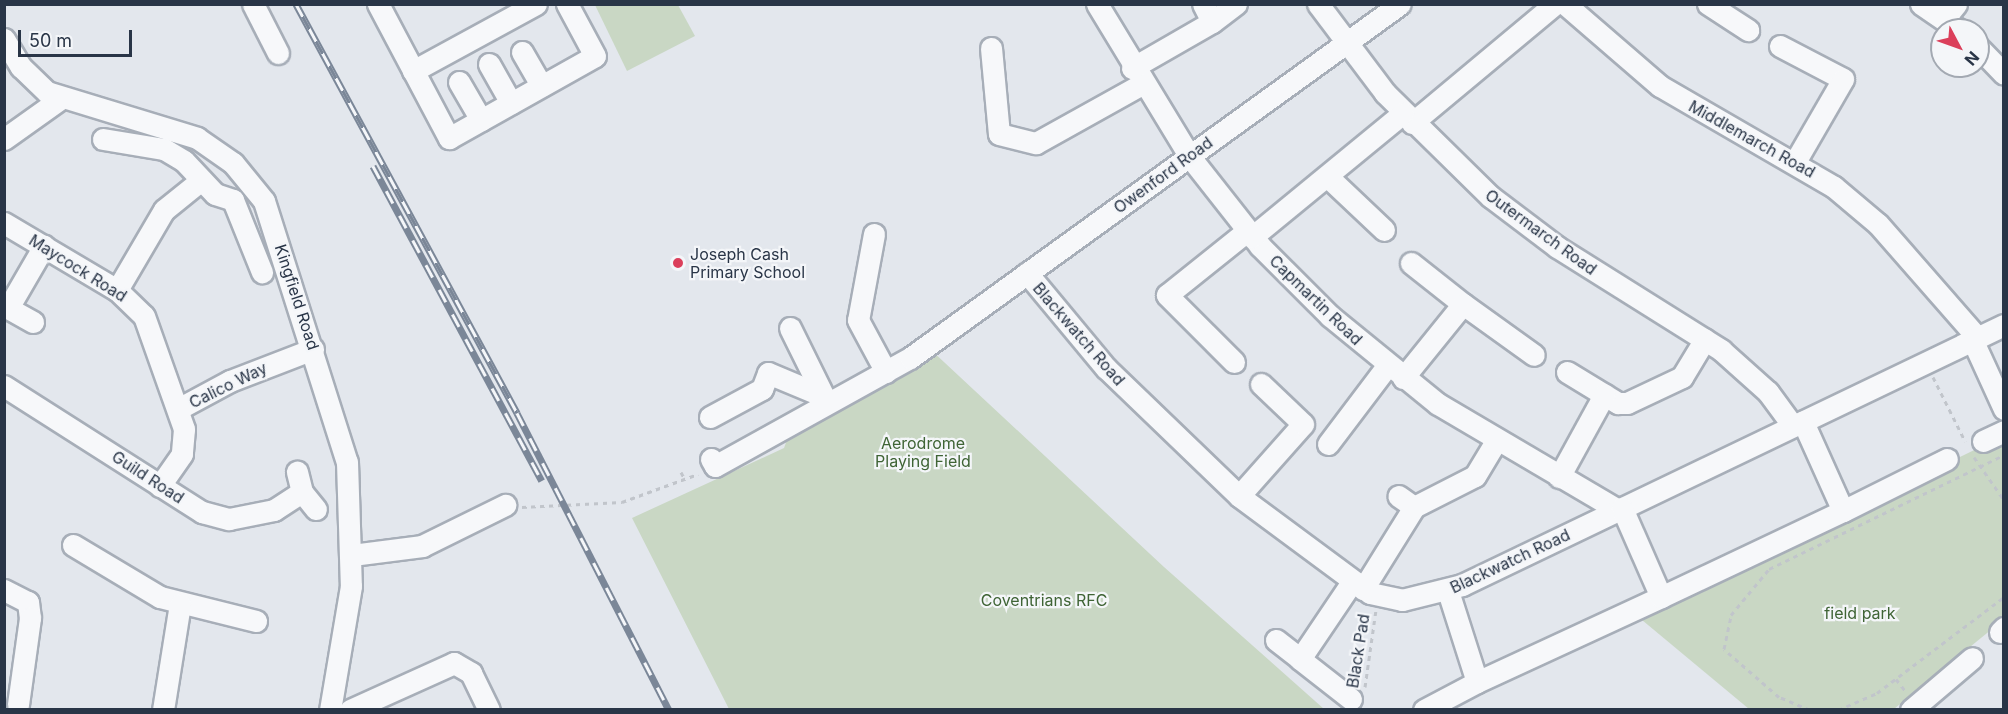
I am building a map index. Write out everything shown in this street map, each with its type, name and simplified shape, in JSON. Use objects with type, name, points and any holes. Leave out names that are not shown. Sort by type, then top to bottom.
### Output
[{"type":"street","points":[[253,4],[278,53]]},
{"type":"street","points":[[378,4],[450,138],[594,56],[567,4]]},
{"type":"street","points":[[413,71],[536,4]]},
{"type":"street","name":"Capmartin Road","points":[[1097,4],[1137,76],[1190,157],[1250,234],[1395,372],[1496,441],[1620,509]]},
{"type":"street","points":[[991,48],[999,134],[1035,143],[1137,76],[1207,13],[1236,4]]},
{"type":"street","name":"Outermarch Road","points":[[1318,4],[1346,44],[1408,118],[1522,222],[1705,339],[1768,392],[1798,424],[1843,511]]},
{"type":"street","name":"Owenford Road","points":[[713,462],[825,400],[886,372],[926,346],[1400,4]]},
{"type":"street","points":[[1708,4],[1748,30]]},
{"type":"street","points":[[1922,4],[1953,18]]},
{"type":"street","points":[[1234,362],[1167,295],[1565,5]]},
{"type":"street","name":"Middlemarch Road","points":[[1565,5],[1660,86],[1796,160],[1878,224],[1975,338],[2004,409]]},
{"type":"street","name":"Kingfield Road","points":[[4,39],[33,81],[60,99],[175,130],[233,163],[264,201],[313,349],[346,462],[352,555],[330,710]]},
{"type":"street","points":[[1780,46],[1843,79],[1796,160]]},
{"type":"street","points":[[522,52],[542,86]]},
{"type":"street","points":[[1990,59],[2004,74]]},
{"type":"street","points":[[489,64],[511,103]]},
{"type":"street","points":[[459,82],[481,120]]},
{"type":"street","points":[[4,139],[60,99]]},
{"type":"street","points":[[103,139],[164,149],[184,161],[207,188],[233,200],[262,272]]},
{"type":"street","points":[[1328,177],[1384,230]]},
{"type":"street","points":[[117,290],[158,216],[207,188]]},
{"type":"street","name":"Maycock Road","points":[[4,223],[117,290],[144,316],[184,429],[182,454],[160,486]]},
{"type":"street","points":[[874,234],[858,320],[886,372]]},
{"type":"street","points":[[33,322],[6,307],[44,246]]},
{"type":"street","points":[[1411,263],[1534,355]]},
{"type":"street","name":"Blackwatch Road","points":[[1027,273],[1114,376],[1239,496],[1365,589],[1419,598],[1448,591],[2004,325]]},
{"type":"street","points":[[1261,384],[1303,424],[1334,448],[1395,372],[1463,304]]},
{"type":"street","points":[[790,328],[825,400]]},
{"type":"street","points":[[1567,372],[1604,394],[1627,403],[1682,377],[1705,339]]},
{"type":"street","name":"Calico Way","points":[[178,409],[230,381],[313,349]]},
{"type":"street","points":[[710,417],[762,389],[768,373],[825,400]]},
{"type":"street","name":"Guild Road","points":[[4,386],[202,512],[229,519],[274,510],[299,482],[316,509]]},
{"type":"street","points":[[1558,477],[1604,394]]},
{"type":"street","points":[[1239,496],[1303,424]]},
{"type":"street","points":[[1983,441],[2004,431]]},
{"type":"street","points":[[1300,659],[1365,589],[1406,501],[1475,476],[1496,441]]},
{"type":"street","points":[[1424,710],[1477,682],[1843,511],[1947,459]]},
{"type":"street","points":[[352,555],[422,546],[505,505]]},
{"type":"street","points":[[1620,509],[1661,597]]},
{"type":"street","points":[[73,545],[180,604],[217,610],[256,621]]},
{"type":"street","points":[[4,590],[28,602],[30,618],[16,706]]},
{"type":"street","points":[[1448,591],[1477,682]]},
{"type":"street","points":[[163,710],[180,604]]},
{"type":"street","points":[[1276,640],[1357,699]]},
{"type":"street","points":[[1916,708],[1972,658]]},
{"type":"street","points":[[350,710],[454,663],[471,673],[489,710]]},
{"type":"path","points":[[1927,362],[1980,466],[2004,500]]},
{"type":"path","points":[[1810,710],[1779,697],[1724,649],[1731,615],[1769,569],[2004,455]]},
{"type":"path","points":[[505,505],[622,502],[685,480],[713,462]]},
{"type":"path","points":[[681,471],[685,480]]},
{"type":"path","name":"Black Pad","points":[[1357,699],[1365,589]]},
{"type":"path","points":[[1838,710],[1877,693],[2004,597]]},
{"type":"green space","points":[[595,5],[678,5],[695,36],[627,71]]},
{"type":"green space","points":[[930,349],[1164,567],[1324,709],[729,709],[632,518],[784,448],[787,440]]},
{"type":"green space","name":"field park","points":[[2003,436],[2003,620],[1894,709],[1749,709],[1636,615]]},
{"type":"railway","points":[[296,4],[517,413],[669,710]]},
{"type":"railway","points":[[373,166],[542,481]]},
{"type":"place","name":"Joseph Cash Primary School","points":[[678,263]]},
{"type":"park label","name":"Aerodrome Playing Field","points":[[923,452]]},
{"type":"park label","name":"Coventrians RFC","points":[[1044,600]]}]
